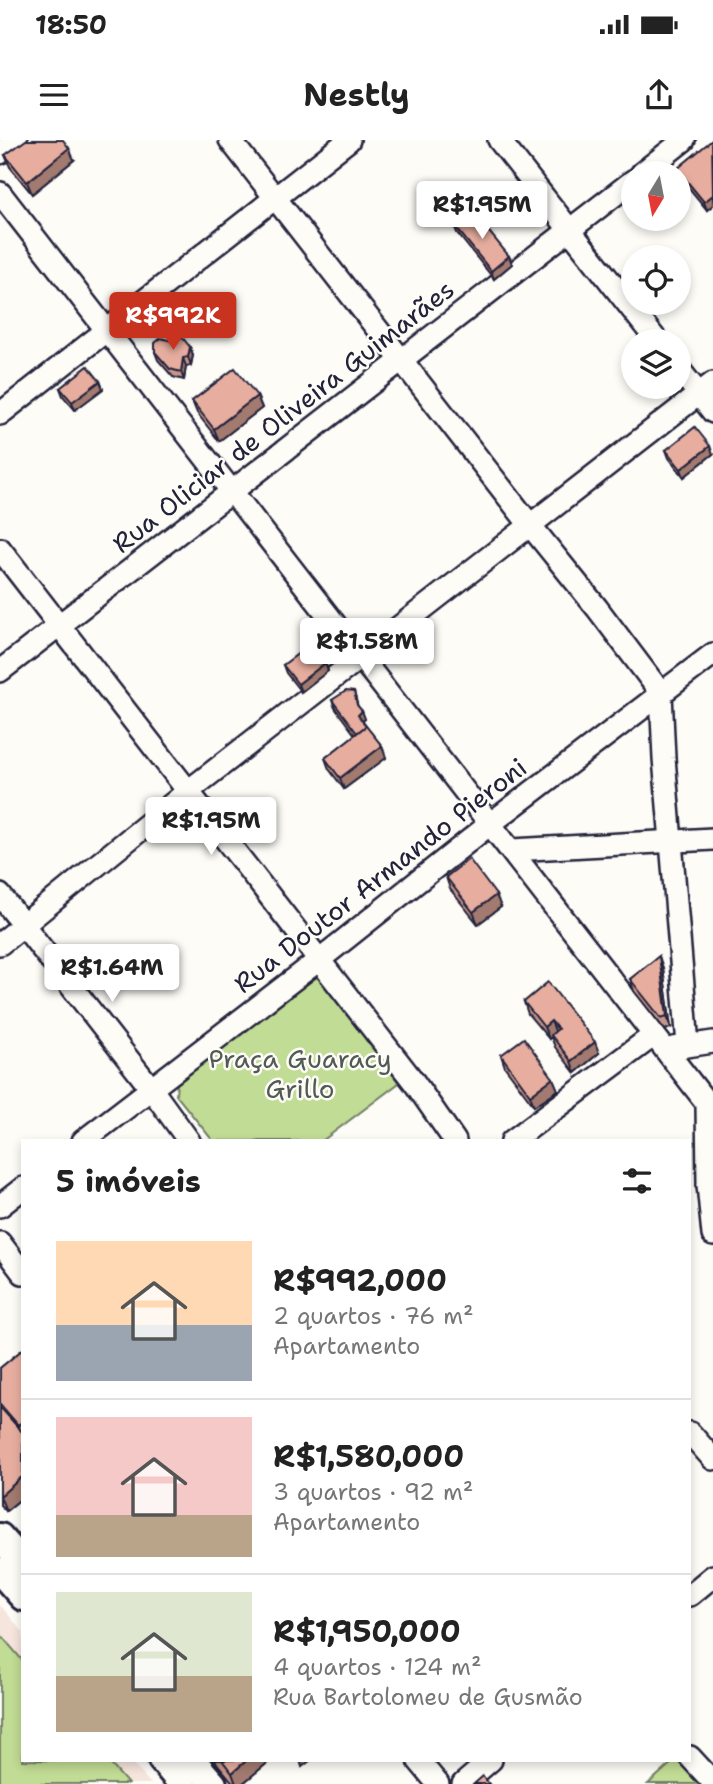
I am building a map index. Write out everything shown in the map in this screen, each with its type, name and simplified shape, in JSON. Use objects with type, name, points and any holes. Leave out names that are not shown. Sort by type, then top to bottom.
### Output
[{"type":"main road","points":[[0,1537],[21,1561]]},
{"type":"main road","points":[[0,1571],[21,1595]]},
{"type":"main road","points":[[176,1766],[213,1784]]},
{"type":"street","points":[[0,153],[16,140]]},
{"type":"street","points":[[230,140],[661,693],[671,843],[669,1043]]},
{"type":"street","points":[[0,414],[274,196],[349,140]]},
{"type":"street","points":[[499,140],[648,329]]},
{"type":"street","points":[[657,161],[684,140]]},
{"type":"street","name":"Rua Oliciar de Oliveira Guimarães","points":[[0,671],[621,190]]},
{"type":"street","points":[[0,193],[490,824],[669,1043],[710,1107],[713,1235]]},
{"type":"street","points":[[691,378],[706,389],[713,412]]},
{"type":"street","points":[[0,944],[187,792],[706,389]]},
{"type":"street","points":[[0,549],[414,1082],[454,1139]]},
{"type":"street","name":"Rua Doutor Armando Pieroni","points":[[85,1139],[713,654]]},
{"type":"street","points":[[512,850],[713,839]]},
{"type":"street","points":[[0,895],[188,1139]]},
{"type":"street","points":[[515,1139],[669,1043],[713,1042]]},
{"type":"street","points":[[0,1206],[21,1190]]},
{"type":"street","points":[[0,1243],[21,1270]]},
{"type":"street","points":[[691,1434],[713,1446]]},
{"type":"street","points":[[691,1434],[713,1459]]},
{"type":"street","points":[[691,1594],[713,1576]]},
{"type":"street","points":[[691,1758],[713,1782]]},
{"type":"street","points":[[420,1762],[438,1784]]},
{"type":"street","points":[[463,1784],[489,1762]]},
{"type":"shaded area","points":[[0,1605],[21,1630],[21,1762],[132,1762],[151,1784],[0,1784]]},
{"type":"green space","name":"Praça Guaracy Grillo","points":[[317,974],[399,1083],[325,1139],[211,1139],[176,1095],[177,1084]]},
{"type":"green space","points":[[0,1634],[21,1659],[21,1762],[109,1762],[128,1784],[0,1784]]},
{"type":"green space","points":[[673,1762],[679,1762],[700,1784],[648,1784]]},
{"type":"building","points":[[26,140],[63,140],[69,148],[27,182],[5,155]]},
{"type":"building","points":[[712,140],[713,195],[704,202],[691,186],[691,161],[687,161]]},
{"type":"building","points":[[472,211],[509,256],[491,271],[454,225]]},
{"type":"building","points":[[182,337],[190,347],[188,357],[183,358],[181,372],[170,369],[155,352],[155,343],[161,338],[172,341]]},
{"type":"building","points":[[88,366],[100,381],[72,402],[60,388]]},
{"type":"building","points":[[235,368],[257,396],[214,429],[192,401]]},
{"type":"building","points":[[695,427],[710,446],[681,469],[666,450]]},
{"type":"building","points":[[311,644],[325,663],[298,684],[283,665]]},
{"type":"building","points":[[346,691],[354,692],[357,705],[362,711],[358,715],[366,726],[357,733],[332,700]]},
{"type":"building","points":[[366,726],[382,746],[340,778],[325,758]]},
{"type":"building","points":[[469,859],[496,895],[473,912],[446,877]]},
{"type":"building","points":[[659,956],[667,1016],[661,1018],[630,979]]},
{"type":"building","points":[[548,982],[595,1042],[571,1061],[551,1035],[558,1029],[551,1021],[544,1027],[524,1002]]},
{"type":"building","points":[[524,1038],[553,1078],[530,1095],[501,1055]]},
{"type":"building","points":[[21,1351],[21,1423],[18,1425],[0,1404],[0,1368]]},
{"type":"building","points":[[0,1407],[21,1431],[21,1478],[0,1496]]},
{"type":"building","points":[[224,1762],[245,1762],[232,1773]]},
{"type":"building","points":[[483,1776],[489,1784],[474,1784]]}]
